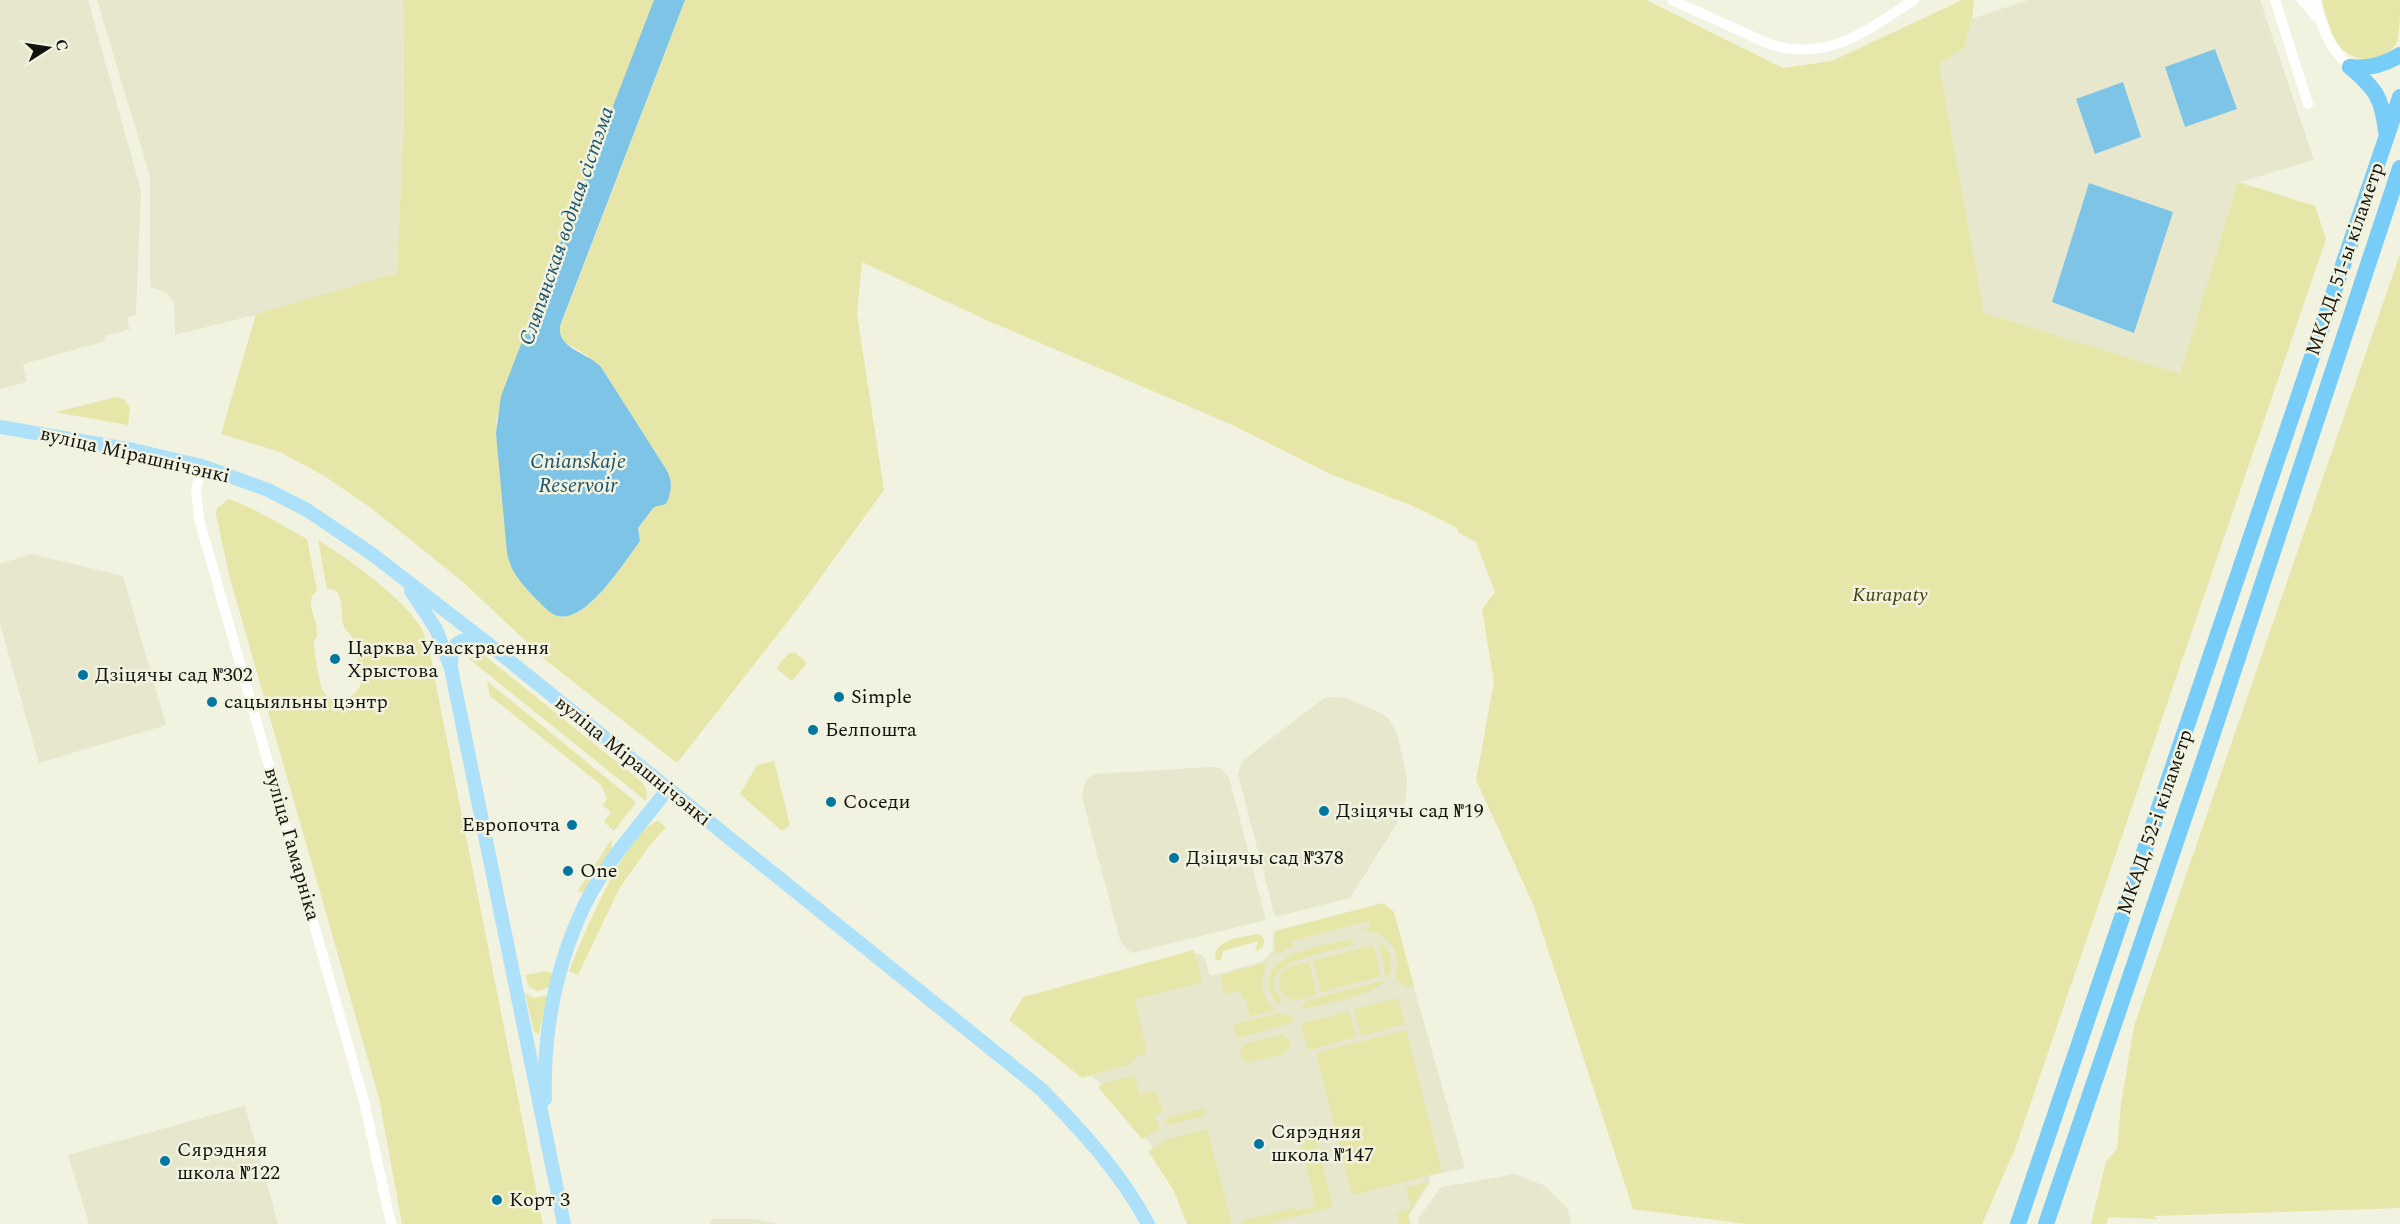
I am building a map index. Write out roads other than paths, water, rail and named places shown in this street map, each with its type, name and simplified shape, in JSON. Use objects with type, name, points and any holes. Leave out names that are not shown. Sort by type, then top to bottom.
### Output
[{"type":"highway","points":[[2350,67],[2365,69],[2400,55]]},
{"type":"highway","points":[[2350,67],[2372,86],[2379,96],[2383,108],[2386,136]]},
{"type":"highway","name":"МКАД, 51-ы кіламетр","points":[[2291,420],[2400,97]]},
{"type":"highway","name":"МКАД, 51-ы кіламетр","points":[[2314,428],[2400,168]]},
{"type":"highway","name":"МКАД, 52-і кіламетр","points":[[2018,1224],[2291,420]]},
{"type":"highway","name":"МКАД, 52-і кіламетр","points":[[2046,1224],[2314,428]]},
{"type":"main road","name":"вуліца Мірашнічэнкі","points":[[0,427],[133,450],[202,466],[268,490],[307,510],[372,554],[491,646],[1041,1089],[1096,1147],[1122,1181],[1148,1224]]},
{"type":"main road","points":[[400,577],[425,609],[443,643],[451,668],[564,1224]]},
{"type":"main road","points":[[451,668],[452,649],[462,640],[469,639],[491,646]]},
{"type":"main road","points":[[546,1134],[545,1055],[548,1021],[556,986],[573,934],[586,903],[609,866],[668,789]]},
{"type":"street","points":[[1672,0],[1769,44],[1806,51],[1829,47],[1855,37],[1914,0]]},
{"type":"street","points":[[2275,0],[2308,104]]},
{"type":"street","points":[[2279,16],[2281,0]]},
{"type":"street","points":[[2302,0],[2320,22]]},
{"type":"street","points":[[2315,0],[2320,22],[2330,45],[2350,67]]},
{"type":"street","name":"вуліца Гамарніка","points":[[202,466],[196,489],[199,519],[367,1110],[390,1224]]},
{"type":"water","name":"Cnianskaje Reservoir","points":[[654,0],[685,0],[560,326],[560,334],[568,345],[601,367],[666,469],[671,482],[670,495],[666,504],[654,507],[638,528],[640,541],[593,601],[569,616],[558,616],[546,609],[526,588],[514,572],[507,553],[496,433],[501,396]]},
{"type":"water","points":[[2215,49],[2237,109],[2185,127],[2165,67]]},
{"type":"water","points":[[2123,82],[2141,137],[2095,154],[2076,99]]},
{"type":"water","points":[[2089,183],[2173,212],[2134,333],[2052,302]]},
{"type":"place","name":"Царква Уваскрасення Хрыстова","points":[[335,659]]},
{"type":"place","name":"Дзіцячы сад №302","points":[[83,675]]},
{"type":"place","name":"Simple","points":[[839,697]]},
{"type":"place","name":"сацыяльны цэнтр","points":[[212,702]]},
{"type":"place","name":"Белпошта","points":[[813,730]]},
{"type":"place","name":"Соседи","points":[[831,802]]},
{"type":"place","name":"Дзіцячы сад №19","points":[[1324,811]]},
{"type":"place","name":"Европочта","points":[[572,825]]},
{"type":"place","name":"Дзіцячы сад №378","points":[[1174,858]]},
{"type":"place","name":"One","points":[[568,871]]},
{"type":"place","name":"Сярэдняя школа №147","points":[[1259,1144]]},
{"type":"place","name":"Сярэдняя школа №122","points":[[165,1161]]},
{"type":"place","name":"Корт 3","points":[[497,1200]]},
{"type":"water label","name":"Сляпянская водная сістэма","points":[[567,226]]},
{"type":"park label","name":"Kurapaty","points":[[1890,595]]}]
